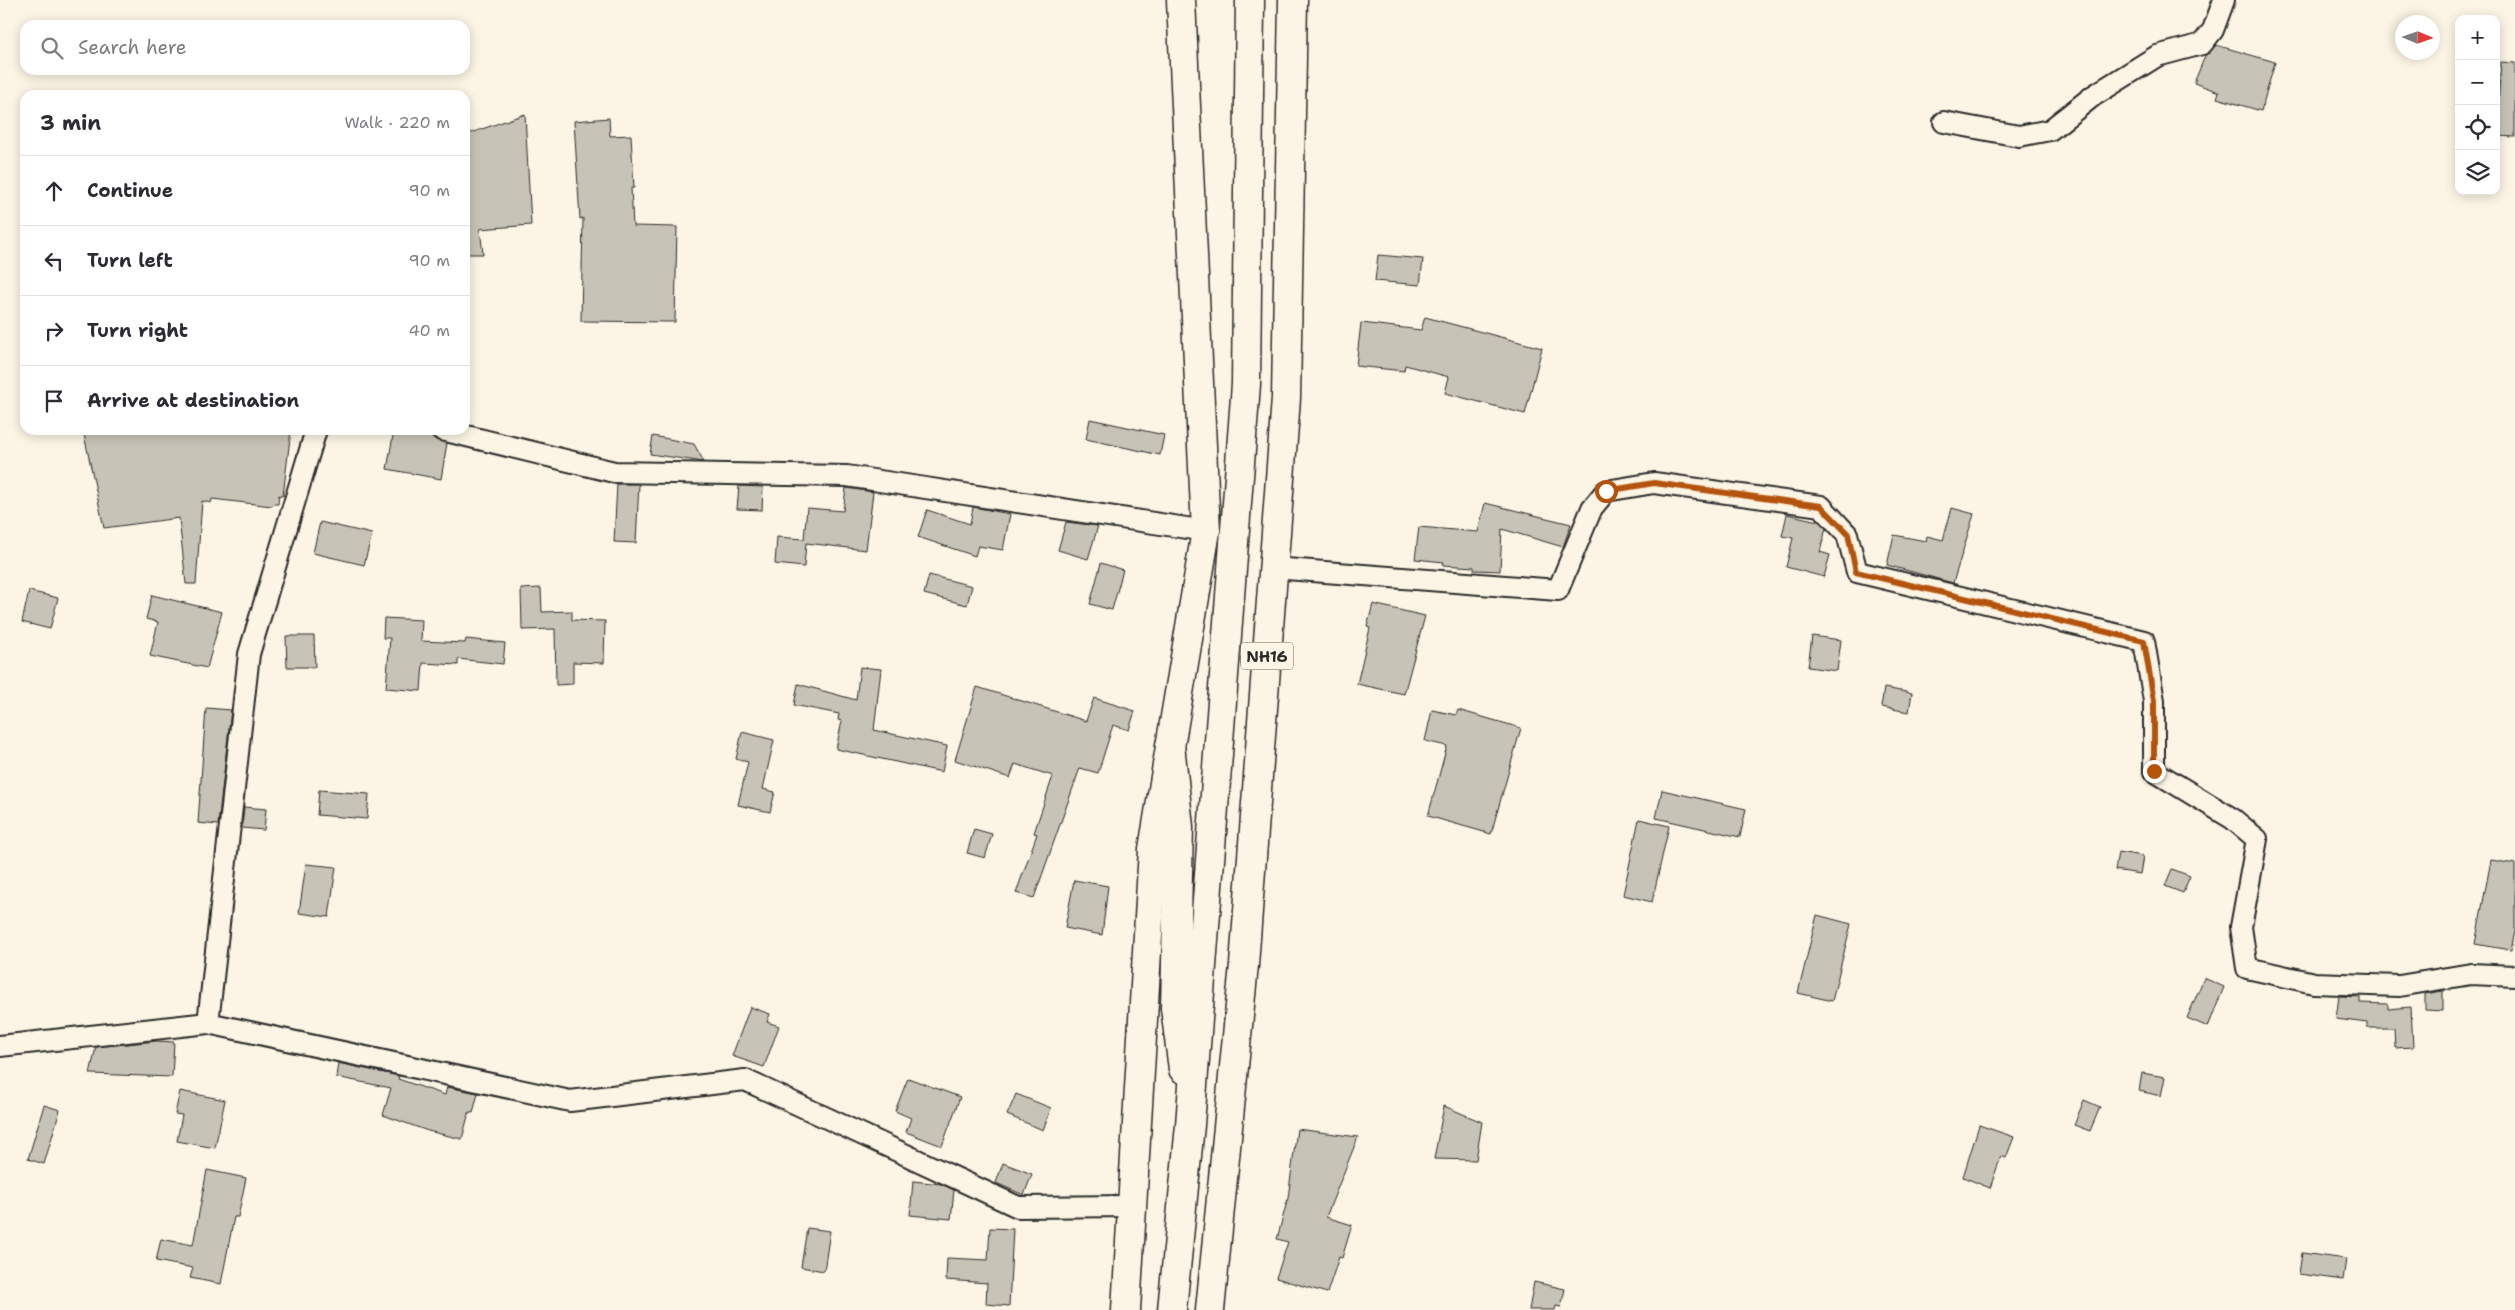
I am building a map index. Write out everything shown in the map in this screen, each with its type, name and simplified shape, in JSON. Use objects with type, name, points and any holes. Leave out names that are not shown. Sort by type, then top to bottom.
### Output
[{"type":"main road","points":[[1126,1310],[1153,849],[1206,531],[1181,0]]},
{"type":"main road","name":"NH16","points":[[1172,1310],[1190,1125],[1246,384],[1250,0]]},
{"type":"main road","name":"NH16","points":[[1210,1310],[1244,965],[1286,398],[1293,0]]},
{"type":"main road","points":[[1170,745],[1179,827],[1175,1008],[1190,1125]]},
{"type":"street","points":[[1944,122],[2019,136],[2050,130],[2092,96],[2157,56],[2202,44],[2213,30],[2224,0]]},
{"type":"street","points":[[208,1023],[249,654],[315,435]]},
{"type":"street","points":[[462,435],[614,472],[847,476],[1206,531]]},
{"type":"street","points":[[1273,568],[1558,590],[1592,508],[1606,491],[1654,483],[1821,506],[1848,534],[1856,572],[2144,641],[2154,701],[2154,771],[2232,819],[2257,839],[2241,927],[2247,968],[2314,983],[2399,986],[2472,974],[2515,976]]},
{"type":"street","points":[[0,1046],[208,1023],[570,1101],[745,1080],[1018,1207],[1133,1206]]},
{"type":"building","points":[[2216,45],[2275,62],[2261,111],[2217,98],[2219,92],[2194,83],[2205,56]]},
{"type":"building","points":[[2501,62],[2515,63],[2515,137],[2500,136]]},
{"type":"building","points":[[525,114],[531,225],[480,229],[483,254],[470,254],[470,133]]},
{"type":"building","points":[[609,118],[610,136],[631,135],[634,188],[631,188],[633,226],[677,227],[675,322],[581,321],[583,218],[580,219],[574,121]]},
{"type":"building","points":[[1378,255],[1423,259],[1420,285],[1375,281]]},
{"type":"building","points":[[1425,317],[1542,348],[1525,414],[1445,393],[1449,377],[1405,365],[1404,371],[1356,366],[1361,323],[1421,330]]},
{"type":"building","points":[[1090,419],[1164,435],[1160,455],[1086,439]]},
{"type":"building","points":[[84,435],[290,435],[283,496],[279,495],[278,504],[273,504],[272,506],[212,499],[211,503],[202,501],[196,584],[186,584],[179,518],[104,528]]},
{"type":"building","points":[[393,435],[422,435],[447,443],[441,479],[387,469]]},
{"type":"building","points":[[653,436],[694,444],[704,462],[650,454]]},
{"type":"building","points":[[617,484],[639,484],[636,543],[614,542]]},
{"type":"building","points":[[739,486],[763,487],[762,510],[737,509]]},
{"type":"building","points":[[846,488],[873,492],[866,550],[806,543],[804,567],[775,564],[777,537],[804,539],[807,508],[843,511]]},
{"type":"building","points":[[1485,503],[1571,524],[1563,547],[1502,529],[1500,571],[1474,570],[1474,567],[1443,565],[1444,562],[1415,559],[1419,527],[1478,532]]},
{"type":"building","points":[[973,507],[1010,514],[1003,550],[978,546],[975,556],[918,537],[927,510],[970,524]]},
{"type":"building","points":[[1952,508],[1974,514],[1953,583],[1887,565],[1894,535],[1926,541],[1927,536],[1943,540]]},
{"type":"building","points":[[1787,514],[1818,521],[1826,528],[1820,552],[1830,555],[1824,577],[1786,567],[1793,538],[1782,536]]},
{"type":"building","points":[[320,522],[372,534],[364,565],[313,553]]},
{"type":"building","points":[[1066,522],[1098,526],[1088,559],[1058,550]]},
{"type":"building","points":[[1101,563],[1123,570],[1112,610],[1090,604]]},
{"type":"building","points":[[929,575],[972,586],[967,605],[924,594]]},
{"type":"building","points":[[541,588],[542,612],[572,611],[572,620],[605,621],[604,663],[573,662],[573,684],[556,685],[555,629],[522,630],[521,589]]},
{"type":"building","points":[[29,591],[58,598],[50,629],[22,622]]},
{"type":"building","points":[[152,595],[222,612],[207,668],[150,656],[158,622],[146,619]]},
{"type":"building","points":[[1373,604],[1425,616],[1404,694],[1357,684],[1370,628],[1367,627]]},
{"type":"building","points":[[384,618],[422,620],[421,641],[465,643],[466,639],[505,643],[503,664],[458,659],[458,665],[423,663],[421,691],[386,688],[390,638],[383,638]]},
{"type":"building","points":[[286,636],[314,636],[315,667],[287,667]]},
{"type":"building","points":[[1812,636],[1841,640],[1837,671],[1808,667]]},
{"type":"building","points":[[860,667],[881,669],[874,730],[947,746],[942,772],[836,749],[842,721],[838,720],[839,714],[794,705],[798,684],[856,700]]},
{"type":"building","points":[[977,687],[1086,721],[1094,698],[1135,711],[1129,730],[1113,725],[1098,773],[1080,768],[1034,898],[1016,893],[1037,834],[1034,833],[1053,776],[1015,764],[1010,778],[955,760]]},
{"type":"building","points":[[1884,688],[1912,693],[1909,712],[1881,707]]},
{"type":"building","points":[[206,708],[231,710],[218,825],[198,823]]},
{"type":"building","points":[[1432,710],[1456,715],[1458,710],[1521,728],[1491,834],[1428,816],[1447,746],[1425,741]]},
{"type":"building","points":[[742,732],[774,740],[763,789],[775,792],[770,812],[738,805],[748,762],[736,759]]},
{"type":"building","points":[[319,790],[369,794],[367,819],[317,815]]},
{"type":"building","points":[[1662,790],[1746,809],[1740,837],[1656,818]]},
{"type":"building","points":[[244,807],[266,809],[264,830],[242,828]]},
{"type":"building","points":[[1639,819],[1669,826],[1652,902],[1623,895]]},
{"type":"building","points":[[974,829],[992,834],[985,858],[967,853]]},
{"type":"building","points":[[2118,852],[2143,856],[2140,874],[2115,870]]},
{"type":"building","points":[[2491,860],[2515,864],[2515,931],[2511,950],[2475,944]]},
{"type":"building","points":[[306,864],[336,867],[329,917],[299,913]]},
{"type":"building","points":[[2172,869],[2190,876],[2183,893],[2165,886]]},
{"type":"building","points":[[1074,880],[1108,886],[1102,935],[1065,928]]},
{"type":"building","points":[[1817,915],[1851,924],[1832,1001],[1798,993]]},
{"type":"building","points":[[2204,978],[2224,987],[2208,1027],[2187,1018]]},
{"type":"building","points":[[2443,991],[2443,1011],[2425,1010],[2425,994]]},
{"type":"building","points":[[2339,996],[2360,997],[2360,1003],[2388,1004],[2388,1009],[2411,1007],[2413,1047],[2395,1048],[2394,1028],[2367,1028],[2367,1023],[2336,1019]]},
{"type":"building","points":[[750,1007],[770,1014],[767,1022],[779,1026],[764,1067],[732,1056]]},
{"type":"building","points":[[157,1041],[174,1042],[172,1077],[90,1074],[96,1047]]},
{"type":"building","points":[[338,1063],[399,1076],[398,1079],[445,1095],[447,1087],[478,1093],[473,1113],[469,1112],[462,1139],[428,1131],[383,1115],[391,1088],[336,1077]]},
{"type":"building","points":[[2142,1073],[2165,1077],[2161,1096],[2139,1091]]},
{"type":"building","points":[[908,1078],[960,1097],[942,1146],[906,1132],[911,1118],[895,1111]]},
{"type":"building","points":[[180,1091],[225,1100],[215,1148],[177,1141],[182,1115],[175,1114]]},
{"type":"building","points":[[1016,1094],[1051,1108],[1043,1130],[1007,1115]]},
{"type":"building","points":[[2084,1100],[2100,1107],[2090,1131],[2074,1125]]},
{"type":"building","points":[[44,1105],[60,1110],[44,1164],[28,1159]]},
{"type":"building","points":[[1444,1106],[1482,1122],[1476,1160],[1434,1159]]},
{"type":"building","points":[[1979,1125],[2014,1137],[2006,1158],[2001,1156],[1990,1188],[1963,1177]]},
{"type":"building","points":[[1297,1129],[1358,1137],[1326,1217],[1352,1225],[1342,1258],[1339,1257],[1327,1293],[1276,1278],[1288,1242],[1277,1239],[1288,1198]]},
{"type":"building","points":[[1003,1163],[1032,1174],[1024,1195],[996,1183]]},
{"type":"building","points":[[207,1170],[246,1178],[238,1217],[234,1217],[221,1284],[190,1278],[193,1268],[156,1261],[161,1239],[193,1245]]},
{"type":"building","points":[[913,1181],[941,1184],[954,1190],[951,1219],[910,1215]]},
{"type":"building","points":[[807,1228],[830,1231],[824,1271],[801,1267]]},
{"type":"building","points":[[990,1228],[1013,1229],[1009,1306],[986,1304],[987,1283],[946,1280],[947,1258],[988,1260]]},
{"type":"building","points":[[2302,1253],[2346,1259],[2343,1280],[2299,1274]]},
{"type":"building","points":[[1534,1282],[1565,1289],[1561,1307],[1556,1306],[1555,1310],[1529,1310]]},
{"type":"route","points":[[1606,491],[1654,483],[1821,506],[1848,534],[1856,572],[1990,606],[2144,641],[2154,701],[2154,771]]}]
